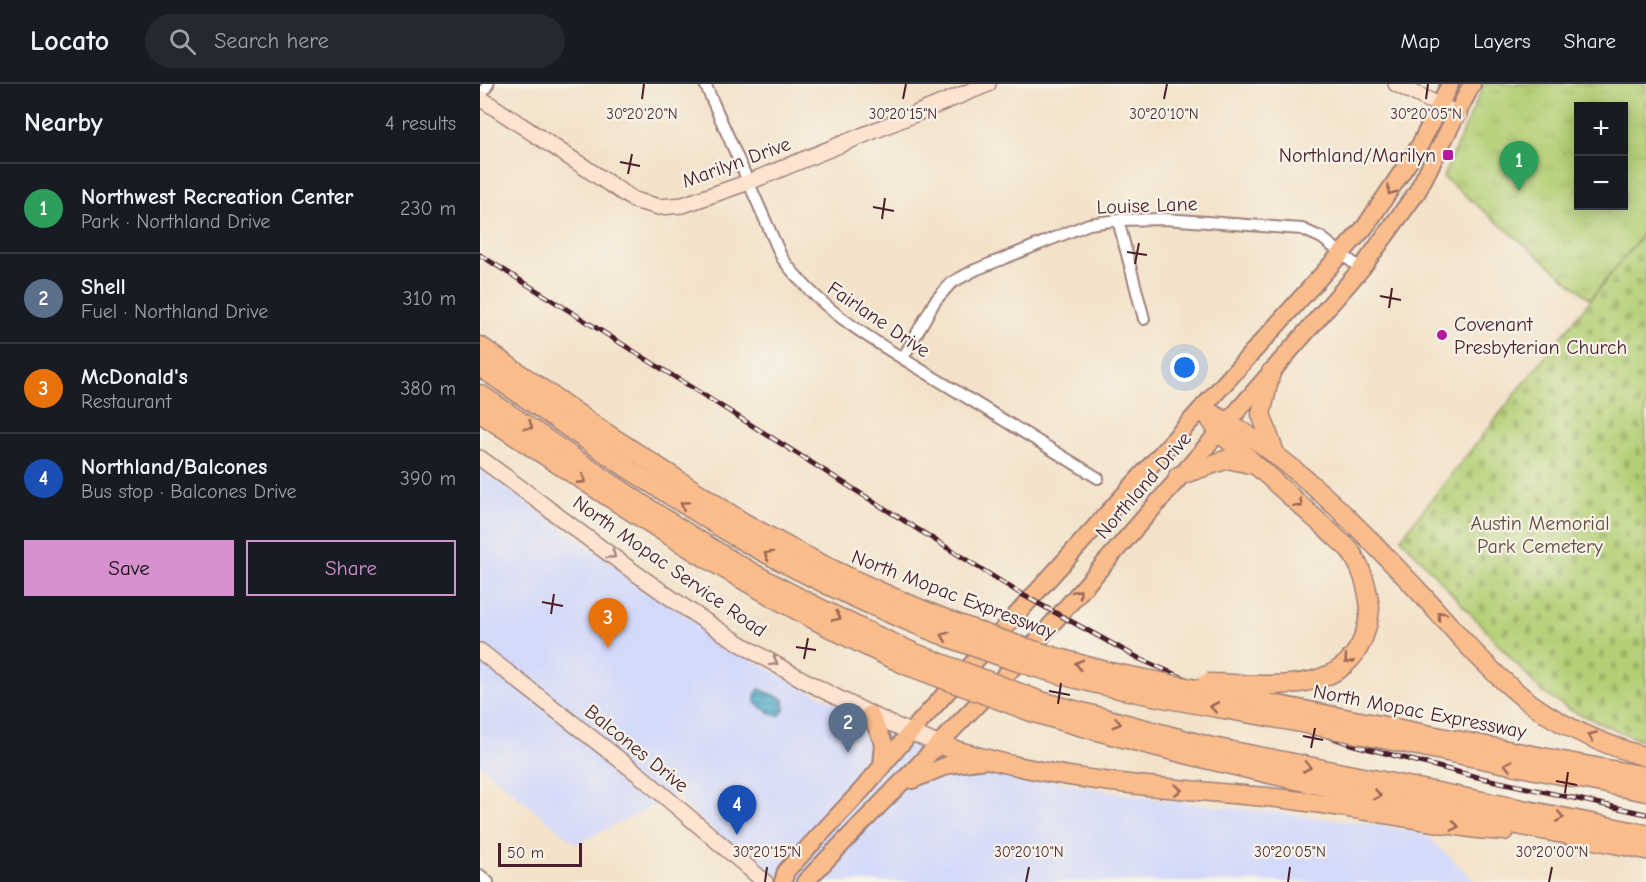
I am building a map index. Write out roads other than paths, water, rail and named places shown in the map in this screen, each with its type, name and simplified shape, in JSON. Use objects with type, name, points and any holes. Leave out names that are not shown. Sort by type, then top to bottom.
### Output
[{"type":"highway","name":"North Mopac Expressway","points":[[480,346],[614,438],[739,529],[959,625],[1058,658],[1157,681],[1567,769],[1646,777]]},
{"type":"highway","points":[[480,367],[630,470],[739,529],[843,593],[893,616],[1001,656],[1054,673],[1156,697],[1567,769],[1646,792]]},
{"type":"highway","points":[[1271,372],[1261,414],[1277,457]]},
{"type":"highway","points":[[480,394],[681,530],[912,660]]},
{"type":"highway","points":[[1157,681],[1282,686],[1301,685],[1320,680],[1340,669],[1352,656],[1363,640],[1370,608],[1367,584],[1360,566],[1349,549],[1255,465],[1222,426],[1203,409]]},
{"type":"highway","points":[[480,413],[680,544],[758,591],[912,660],[1123,740],[1243,769],[1646,850]]},
{"type":"highway","points":[[1222,426],[1277,457],[1371,540],[1488,667],[1521,696],[1563,723],[1646,757]]},
{"type":"highway","points":[[1178,476],[1228,459],[1255,465]]},
{"type":"highway","points":[[1037,707],[1208,746],[1646,834]]},
{"type":"highway","points":[[940,745],[986,760],[1101,782],[1269,797],[1478,830],[1558,833]]},
{"type":"main road","name":"Northland Drive","points":[[783,882],[786,872],[1342,253],[1403,174],[1450,84]]},
{"type":"main road","name":"Northland Drive","points":[[805,882],[903,784],[1024,656],[1178,476],[1361,269],[1417,192],[1459,115],[1472,84]]},
{"type":"main road","points":[[870,714],[884,743],[882,765]]},
{"type":"main road","points":[[903,784],[948,765],[986,760]]},
{"type":"street","points":[[480,97],[488,84]]},
{"type":"street","name":"Fairlane Drive","points":[[705,84],[782,258],[819,302],[903,358],[1098,478]]},
{"type":"street","name":"Marilyn Drive","points":[[480,97],[634,200],[659,207],[683,205],[749,182],[988,84]]},
{"type":"street","points":[[1396,84],[1441,104],[1459,115]]},
{"type":"street","name":"Louise Lane","points":[[903,358],[935,301],[951,283],[975,270],[1063,233],[1089,225],[1118,220],[1166,219],[1279,225],[1302,229],[1342,253],[1361,269]]},
{"type":"street","points":[[1118,220],[1143,319]]},
{"type":"street","name":"North Mopac Service Road","points":[[480,458],[718,629],[870,714],[940,745]]},
{"type":"street","name":"Balcones Drive","points":[[480,651],[642,777],[765,882]]},
{"type":"street","points":[[480,875],[488,882]]},
{"type":"water","points":[[759,689],[784,699],[785,709],[779,716],[755,703],[755,695]]},
{"type":"railway","points":[[480,255],[1021,594],[1142,660],[1274,717],[1350,744],[1477,777],[1646,814]]},
{"type":"place","name":"Northland/Marilyn","points":[[1448,155]]},
{"type":"place","name":"Northwest Recreation Center","points":[[1519,191]]},
{"type":"place","name":"Covenant Presbyterian Church","points":[[1442,335]]},
{"type":"place","name":"McDonald's","points":[[608,648]]},
{"type":"place","name":"Shell","points":[[848,753]]},
{"type":"place","name":"Northland/Balcones","points":[[737,835]]},
{"type":"park label","name":"Austin Memorial Park Cemetery","points":[[1540,534]]}]
